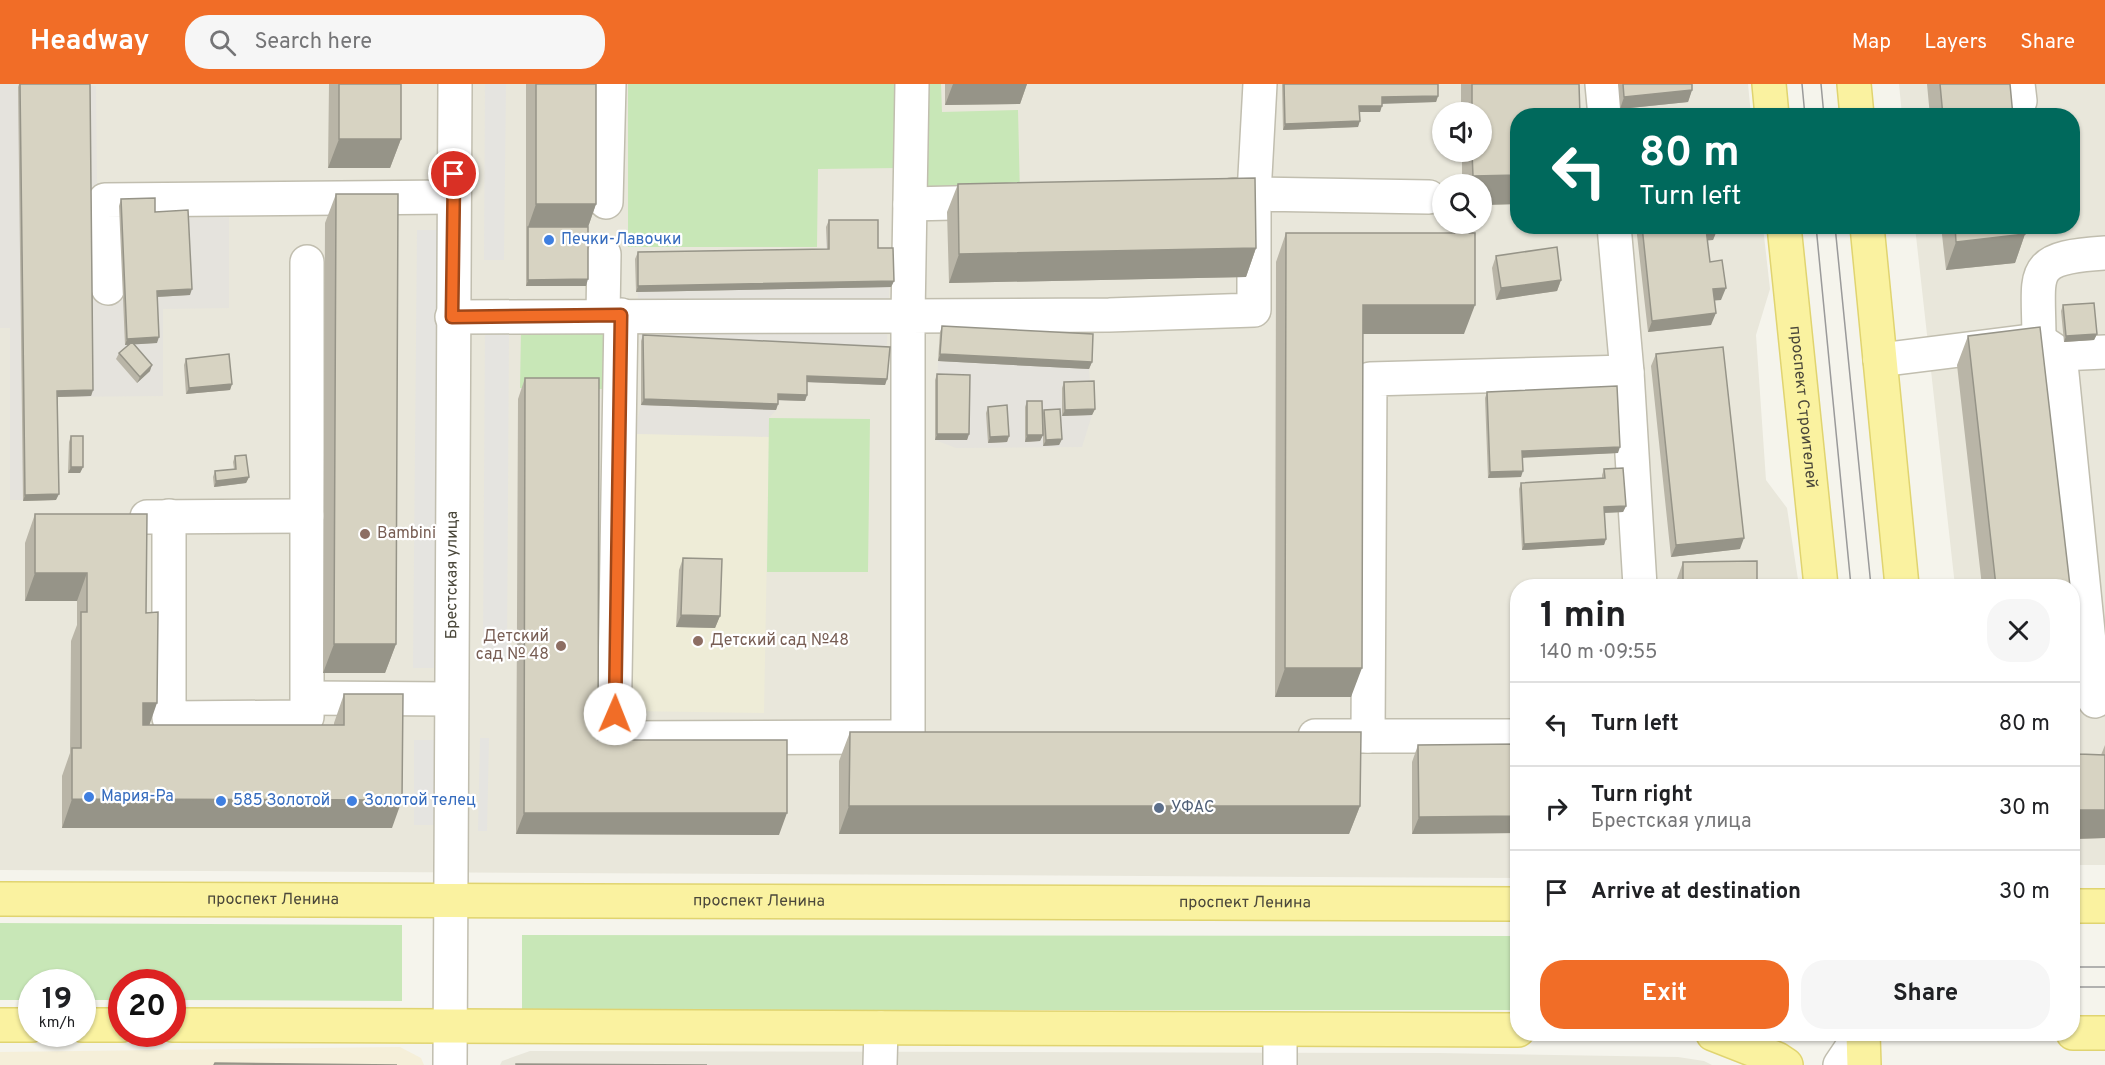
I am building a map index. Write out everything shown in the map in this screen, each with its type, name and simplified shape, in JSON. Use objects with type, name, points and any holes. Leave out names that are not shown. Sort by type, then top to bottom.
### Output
[{"type":"main road","points":[[1769,84],[1771,108]]},
{"type":"main road","points":[[1854,84],[1856,108]]},
{"type":"main road","name":"проспект Строителей","points":[[1785,234],[1820,579]]},
{"type":"main road","points":[[1869,234],[1901,579]]},
{"type":"main road","name":"проспект Ленина","points":[[0,899],[1510,904]]},
{"type":"main road","points":[[2080,906],[2105,906]]},
{"type":"main road","points":[[0,1024],[18,1025]]},
{"type":"main road","points":[[186,1025],[1510,1030]]},
{"type":"main road","points":[[2080,1033],[2105,1033]]},
{"type":"main road","points":[[1731,1041],[1777,1059],[1786,1065]]},
{"type":"main road","points":[[1862,1041],[1864,1065]]},
{"type":"street","name":"Брестская улица","points":[[450,1065],[450,699],[455,84]]},
{"type":"street","points":[[606,202],[609,84]]},
{"type":"street","points":[[908,737],[908,316],[912,84]]},
{"type":"street","points":[[452,317],[1109,315],[1254,310],[1254,194],[1260,84]]},
{"type":"street","points":[[1602,84],[1604,108]]},
{"type":"street","points":[[1207,195],[1429,197]]},
{"type":"street","points":[[108,288],[105,200],[454,196]]},
{"type":"street","points":[[910,204],[1029,201]]},
{"type":"street","points":[[1615,234],[1627,372],[1640,579]]},
{"type":"street","points":[[2076,579],[2039,276],[2046,264],[2068,255],[2105,253]]},
{"type":"street","points":[[604,254],[612,315],[614,738],[943,737]]},
{"type":"street","points":[[169,516],[169,718],[307,717],[307,262]]},
{"type":"street","points":[[1880,360],[2049,347],[2105,352]]},
{"type":"street","points":[[1368,736],[1370,379],[1627,372]]},
{"type":"street","points":[[121,517],[307,516]]},
{"type":"street","points":[[2080,610],[2091,703]]},
{"type":"street","points":[[308,698],[450,699]]},
{"type":"street","points":[[1287,736],[1510,736]]},
{"type":"street","points":[[880,1065],[881,1028]]},
{"type":"street","points":[[1280,1030],[1280,1065]]},
{"type":"street","points":[[1840,1065],[1857,1041]]},
{"type":"shaded area","points":[[0,84],[1748,84],[1750,108],[1510,108],[1510,234],[1764,234],[1770,289],[1756,335],[1766,480],[1787,508],[1798,579],[1510,579],[1510,878],[0,870]]},
{"type":"shaded area","points":[[0,84],[18,84],[18,87],[96,86],[97,183],[229,182],[229,308],[163,309],[163,396],[55,397],[56,500],[10,500],[10,328],[0,328]]},
{"type":"shaded area","points":[[485,84],[506,84],[504,260],[484,260]]},
{"type":"shaded area","points":[[1899,84],[2105,84],[2105,865],[2080,865],[2080,579],[1954,579],[1916,234],[2080,234],[2080,108],[1901,108]]},
{"type":"shaded area","points":[[826,227],[876,253],[891,254],[885,385],[805,382],[805,401],[776,400],[776,410],[769,418],[769,437],[634,434],[641,405],[641,341],[635,259],[826,255]]},
{"type":"shaded area","points":[[417,230],[441,230],[437,668],[413,668]]},
{"type":"shaded area","points":[[485,325],[509,325],[507,658],[483,658]]},
{"type":"shaded area","points":[[1091,340],[1089,369],[1092,415],[1082,447],[956,448],[935,440],[938,361]]},
{"type":"shaded area","name":"Детский сад №48","points":[[634,434],[769,437],[764,713],[629,711]]},
{"type":"shaded area","points":[[480,738],[489,738],[487,831],[478,831]]},
{"type":"shaded area","points":[[414,740],[436,740],[436,825],[414,825]]},
{"type":"shaded area","points":[[400,1047],[421,1058],[424,1065],[0,1065],[0,1052]]},
{"type":"shaded area","points":[[530,1051],[1439,1053],[1678,1057],[1704,1061],[1712,1065],[500,1065],[502,1061]]},
{"type":"green space","points":[[628,84],[898,84],[898,168],[818,169],[817,247],[628,247]]},
{"type":"green space","points":[[922,84],[941,84],[942,112],[1018,110],[1020,196],[924,198]]},
{"type":"green space","points":[[521,330],[605,331],[604,389],[520,388]]},
{"type":"green space","points":[[769,418],[870,419],[868,572],[767,572]]},
{"type":"green space","points":[[0,923],[402,925],[402,1001],[186,1000],[186,969],[108,969],[108,1000],[96,1000],[96,969],[18,969],[18,1000],[0,1000]]},
{"type":"green space","points":[[522,935],[1510,936],[1510,1010],[522,1010]]},
{"type":"building","points":[[20,84],[90,84],[93,390],[57,391],[59,494],[25,495]]},
{"type":"building","points":[[339,84],[401,84],[401,139],[339,139]]},
{"type":"building","points":[[536,84],[596,84],[596,204],[536,204]]},
{"type":"building","points":[[1284,84],[1438,84],[1438,96],[1382,97],[1382,106],[1359,106],[1360,121],[1285,124]]},
{"type":"building","points":[[1472,84],[1579,84],[1580,108],[1510,108],[1510,175],[1473,174],[1472,162],[1492,162],[1492,102],[1472,102]]},
{"type":"building","points":[[1623,84],[1692,84],[1692,90],[1624,97]]},
{"type":"building","points":[[1940,84],[2010,84],[2012,108],[1942,108]]},
{"type":"building","points":[[1255,178],[1256,248],[959,254],[958,184]]},
{"type":"building","points":[[336,194],[398,194],[396,644],[334,644]]},
{"type":"building","points":[[155,198],[155,212],[188,210],[192,289],[157,291],[159,337],[127,339],[121,199]]},
{"type":"building","points":[[829,220],[878,220],[878,248],[893,248],[894,281],[638,286],[638,252],[829,249]]},
{"type":"building","points":[[528,227],[588,227],[588,279],[528,280]]},
{"type":"building","points":[[1286,233],[1475,234],[1475,305],[1363,305],[1362,668],[1285,668]]},
{"type":"building","points":[[1643,234],[1707,234],[1710,262],[1722,260],[1726,288],[1713,289],[1716,313],[1652,321]]},
{"type":"building","points":[[1956,234],[2025,234],[1956,242]]},
{"type":"building","points":[[1557,247],[1561,280],[1501,288],[1496,256]]},
{"type":"building","points":[[2094,303],[2097,334],[2066,336],[2063,305]]},
{"type":"building","points":[[942,326],[1093,334],[1092,362],[940,354]]},
{"type":"building","points":[[2040,327],[2069,579],[1995,579],[1968,336]]},
{"type":"building","points":[[643,335],[890,347],[887,379],[807,376],[807,395],[778,394],[778,404],[644,399]]},
{"type":"building","points":[[132,342],[152,365],[140,377],[119,353]]},
{"type":"building","points":[[1723,347],[1744,538],[1676,545],[1656,354]]},
{"type":"building","points":[[229,354],[232,384],[189,388],[186,359]]},
{"type":"building","points":[[937,374],[970,375],[969,434],[937,434]]},
{"type":"building","points":[[525,378],[599,378],[598,740],[787,740],[787,813],[524,813]]},
{"type":"building","points":[[1094,381],[1095,409],[1065,410],[1064,382]]},
{"type":"building","points":[[1617,386],[1620,447],[1522,451],[1523,471],[1490,472],[1487,392]]},
{"type":"building","points":[[1027,401],[1042,401],[1043,435],[1027,435]]},
{"type":"building","points":[[1007,405],[1009,436],[990,437],[988,407]]},
{"type":"building","points":[[1060,409],[1062,439],[1046,440],[1044,410]]},
{"type":"building","points":[[71,436],[83,436],[83,467],[71,467]]},
{"type":"building","points":[[246,455],[249,477],[216,481],[215,471],[236,469],[235,456]]},
{"type":"building","points":[[1623,468],[1626,506],[1604,507],[1606,539],[1524,544],[1521,483],[1605,478],[1604,469]]},
{"type":"building","points":[[35,514],[147,514],[146,613],[158,612],[157,703],[143,703],[143,725],[344,725],[344,694],[403,694],[402,800],[72,799],[72,748],[81,748],[81,612],[87,612],[87,573],[35,573]]},
{"type":"building","points":[[683,558],[722,559],[720,616],[681,615]]},
{"type":"building","points":[[1757,561],[1757,579],[1683,579],[1683,562]]},
{"type":"building","points":[[850,732],[1361,732],[1360,806],[849,806]]},
{"type":"building","points":[[1510,744],[1510,816],[1419,817],[1418,745]]},
{"type":"building","points":[[2080,754],[2105,755],[2105,810],[2080,810]]},
{"type":"building","points":[[215,1063],[397,1065],[214,1065]]},
{"type":"building","points":[[516,1064],[707,1065],[516,1065]]},
{"type":"tram line","points":[[1802,84],[1804,108]]},
{"type":"tram line","points":[[1821,84],[1823,108]]},
{"type":"tram line","points":[[1817,234],[1850,579]]},
{"type":"tram line","points":[[1836,234],[1870,579]]},
{"type":"tram line","points":[[2080,967],[2105,967]]},
{"type":"tram line","points":[[2080,987],[2105,987]]},
{"type":"place","name":"Печки-Лавочки","points":[[549,240]]},
{"type":"place","name":"Bambini","points":[[365,534]]},
{"type":"place","name":"Детский сад №48","points":[[698,641]]},
{"type":"place","name":"Детский сад № 48","points":[[561,646]]},
{"type":"place","name":"Мария-Ра","points":[[89,797]]},
{"type":"place","name":"585 Золотой","points":[[221,801]]},
{"type":"place","name":"Золотой телец","points":[[352,801]]},
{"type":"place","name":"УФАС","points":[[1159,808]]},
{"type":"route","points":[[454,174],[452,317],[621,315],[615,714]]}]
